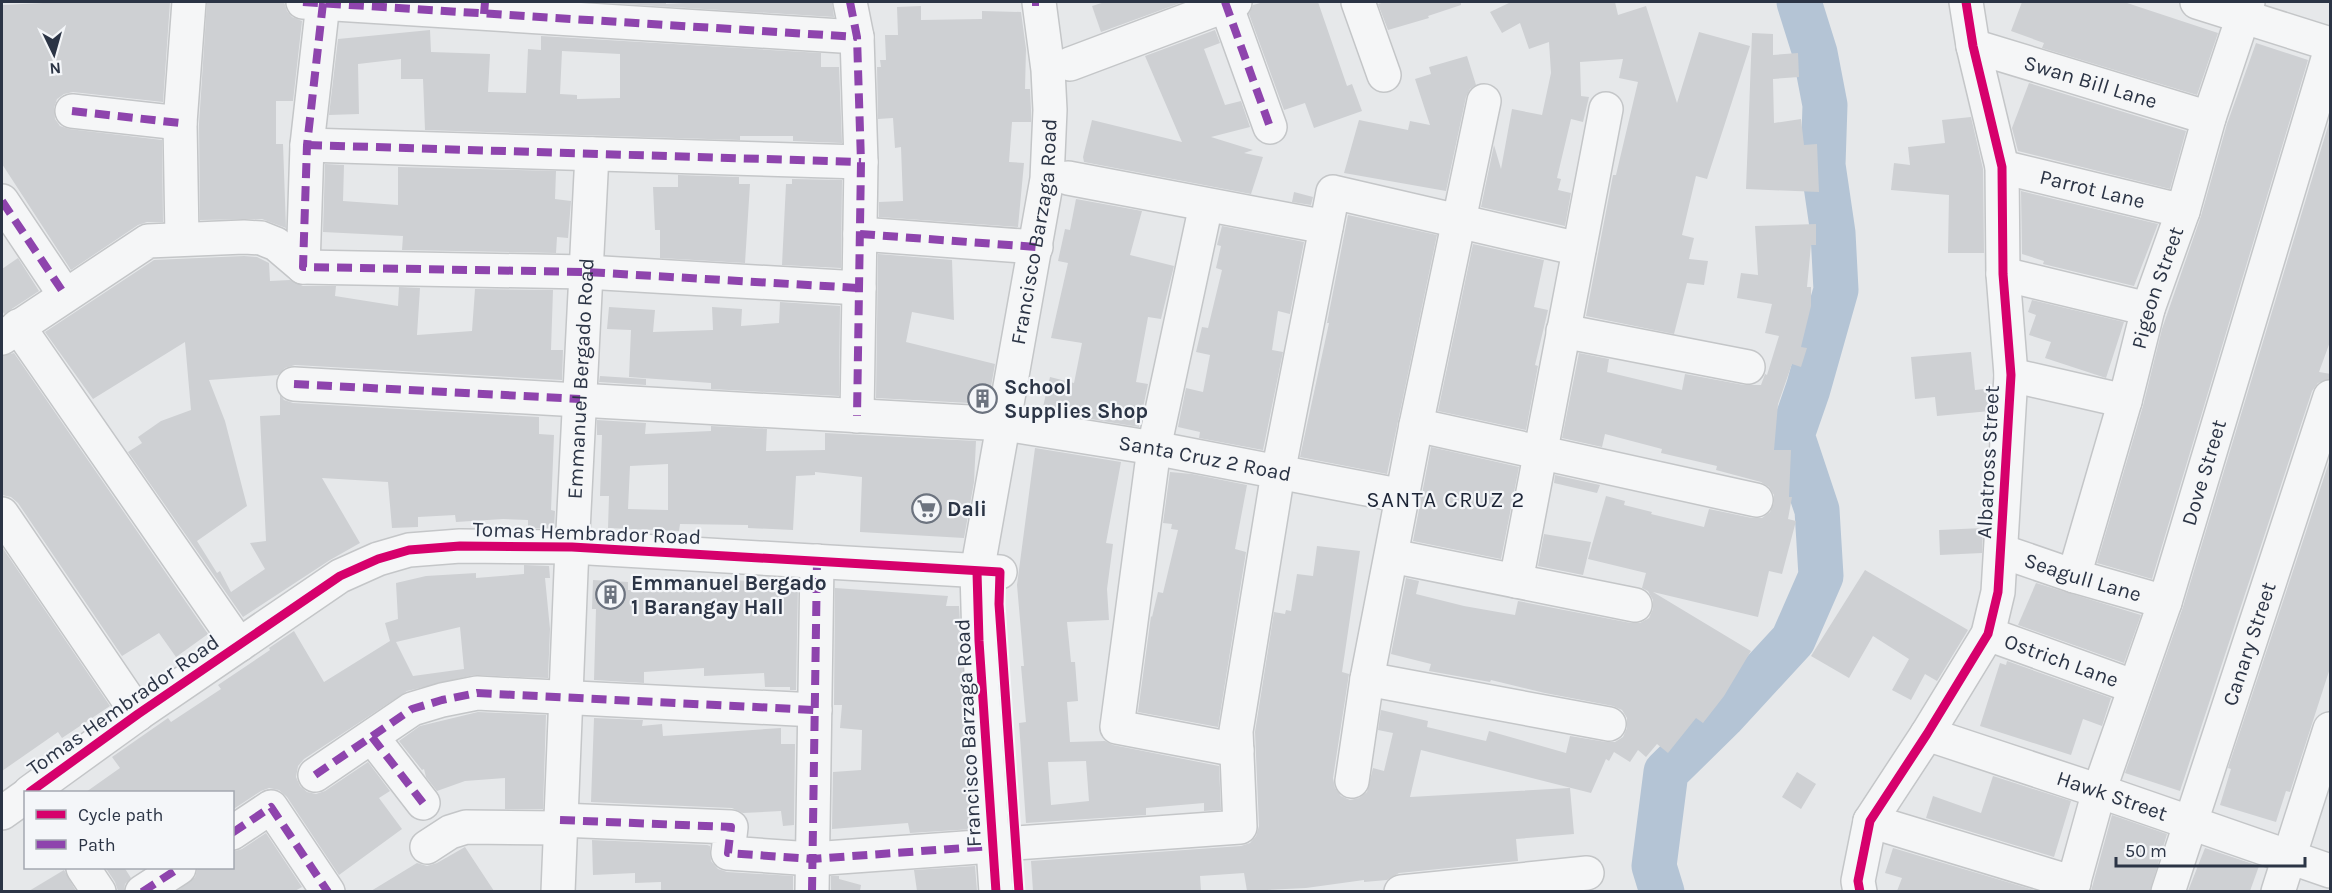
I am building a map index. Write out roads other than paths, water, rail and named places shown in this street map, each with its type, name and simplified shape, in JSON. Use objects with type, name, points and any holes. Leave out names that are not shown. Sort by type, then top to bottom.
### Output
[{"type":"street","points":[[182,238],[180,123],[189,2]]},
{"type":"street","points":[[303,267],[313,2],[484,8],[857,37]]},
{"type":"street","points":[[850,2],[857,37],[861,162],[857,416]]},
{"type":"street","points":[[1032,2],[1039,2]]},
{"type":"street","name":"Francisco Barzaga Road","points":[[1014,425],[1036,247],[1047,179],[1050,110],[1048,70],[1039,2]]},
{"type":"street","name":"Francisco Barzaga Road","points":[[1020,891],[1004,845],[979,641],[988,572],[1014,425],[1068,178],[1073,106],[1070,64],[1061,2]]},
{"type":"street","points":[[1358,2],[1384,75]]},
{"type":"street","name":"Albatross Street","points":[[1860,891],[1858,881],[1870,820],[1927,734],[1988,634],[1998,592],[2011,375],[2003,274],[2002,167],[1973,46],[1966,2]]},
{"type":"street","points":[[2197,2],[2246,8],[2331,44]]},
{"type":"street","points":[[1070,64],[1229,3],[1270,128]]},
{"type":"street","name":"Pigeon Street","points":[[2074,576],[2126,401],[2148,309],[2183,211],[2246,8]]},
{"type":"street","name":"Swan Bill Lane","points":[[1973,46],[2210,118]]},
{"type":"street","name":"Dove Street","points":[[2073,887],[2099,790],[2165,602],[2331,52]]},
{"type":"street","points":[[1352,781],[1367,679],[1416,424],[1484,101]]},
{"type":"street","points":[[1516,581],[1606,108]]},
{"type":"street","points":[[72,111],[180,123]]},
{"type":"street","points":[[307,145],[861,162]]},
{"type":"street","name":"Emmanuel Bergado Road","points":[[558,891],[572,548],[592,154]]},
{"type":"street","name":"Parrot Lane","points":[[2002,167],[2183,211]]},
{"type":"street","points":[[1068,178],[1326,226]]},
{"type":"street","points":[[427,848],[450,832],[466,827],[560,824],[731,827],[728,853],[812,860],[1240,827],[1236,731],[1278,473],[1333,192],[1458,223],[1579,249]]},
{"type":"street","points":[[2,201],[65,295]]},
{"type":"street","points":[[1206,205],[1154,448],[1117,727],[1237,750]]},
{"type":"street","points":[[860,234],[1036,247]]},
{"type":"street","points":[[239,645],[10,332],[148,241],[182,238],[261,238],[276,244],[303,267],[586,272],[859,288]]},
{"type":"street","points":[[2003,274],[2148,309]]},
{"type":"street","points":[[1563,331],[1748,367]]},
{"type":"street","points":[[2011,375],[2126,401]]},
{"type":"street","name":"Santa Cruz 2 Road","points":[[294,384],[1014,425],[1154,448],[1403,496]]},
{"type":"street","name":"Canary Street","points":[[2168,891],[2331,397]]},
{"type":"street","points":[[1416,424],[1756,501]]},
{"type":"street","points":[[2,514],[138,714]]},
{"type":"street","name":"Tomas Hembrador Road","points":[[31,791],[138,714],[340,576],[378,559],[409,550],[460,546],[572,548],[988,572]]},
{"type":"street","name":"Seagull Lane","points":[[2001,551],[2074,576],[2165,602]]},
{"type":"street","points":[[1392,556],[1635,605]]},
{"type":"street","points":[[812,891],[817,561]]},
{"type":"street","name":"Ostrich Lane","points":[[1988,634],[2135,687]]},
{"type":"street","points":[[1367,679],[1610,724]]},
{"type":"street","points":[[315,775],[412,709],[477,693],[814,710]]},
{"type":"street","points":[[2278,891],[2331,729]]},
{"type":"street","name":"Hawk Street","points":[[1927,734],[2099,790],[2331,871]]},
{"type":"street","points":[[372,736],[423,803]]},
{"type":"street","name":"Tomas Hembrador Road","points":[[2,813],[24,797]]},
{"type":"street","points":[[234,832],[272,807],[328,891]]},
{"type":"street","points":[[1870,820],[2073,887]]},
{"type":"street","name":"Francisco Barzaga Road","points":[[996,891],[1004,845]]},
{"type":"street","points":[[84,869],[99,891]]},
{"type":"street","points":[[142,891],[176,869]]},
{"type":"street","points":[[1401,891],[1587,873]]},
{"type":"waterway","points":[[1662,892],[1654,866],[1666,772],[1723,716],[1793,640],[1821,576],[1817,510],[1792,435],[1808,389],[1836,290],[1833,233],[1823,165],[1825,105],[1815,53],[1799,2]]},
{"type":"place","name":"School Supplies Shop","points":[[983,399]]},
{"type":"place","name":"Dali","points":[[926,509]]},
{"type":"place","name":"Emmanuel Bergado 1 Barangay Hall","points":[[610,595]]},
{"type":"district","name":"SANTA CRUZ 2","points":[[1446,499]]}]
